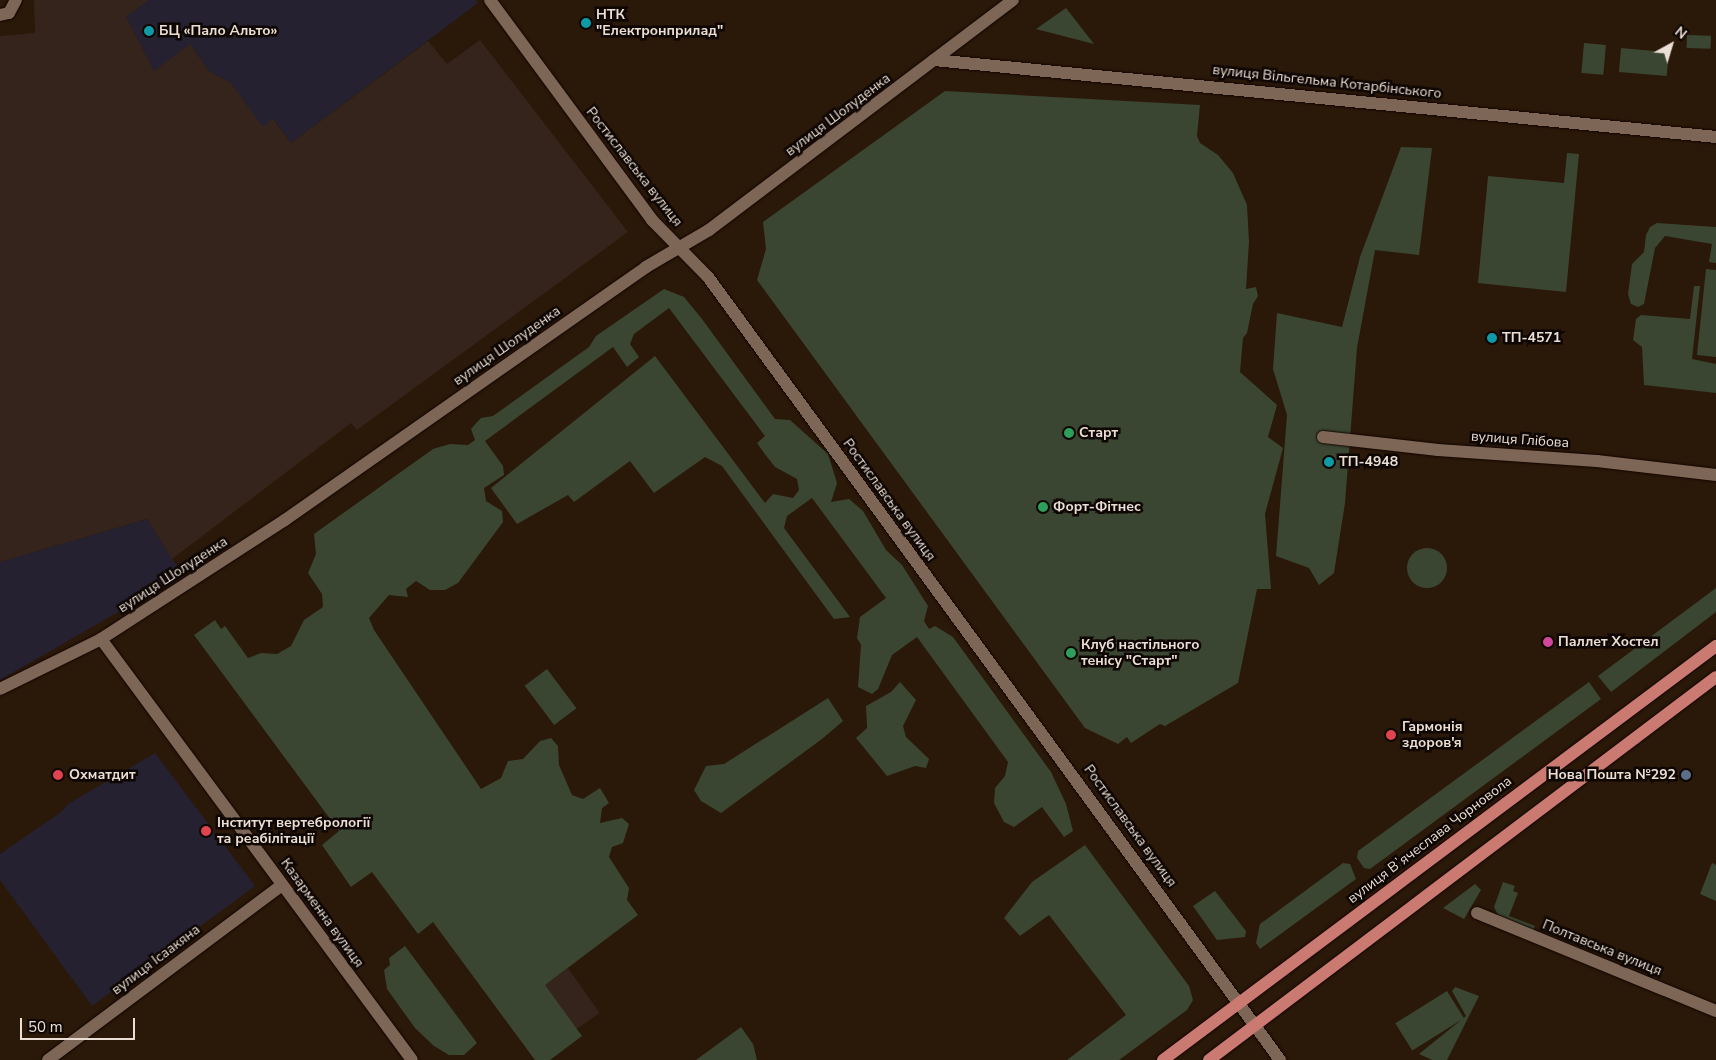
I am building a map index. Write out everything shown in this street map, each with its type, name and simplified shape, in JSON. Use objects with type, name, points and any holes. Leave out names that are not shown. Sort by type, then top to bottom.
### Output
[{"type":"main road","name":"вулиця Вʼячеслава Чорновола","points":[[1163,1060],[1716,646]]},
{"type":"main road","points":[[1209,1060],[1716,677]]},
{"type":"street","points":[[0,14],[9,13],[16,0]]},
{"type":"street","name":"Ростиславська вулиця","points":[[490,0],[652,220],[708,277],[1280,1060]]},
{"type":"street","name":"вулиця Шолуденка","points":[[0,689],[101,640],[285,520],[646,267],[680,249],[776,182],[1012,0]]},
{"type":"street","name":"вулиця Вільгельма Котарбінського","points":[[934,60],[1412,104],[1716,137]]},
{"type":"street","name":"вулиця Глібова","points":[[1323,437],[1438,450],[1597,461],[1716,475]]},
{"type":"street","name":"Казарменна вулиця","points":[[101,640],[412,1060]]},
{"type":"street","name":"вулиця Ісаакяна","points":[[48,1060],[282,885]]},
{"type":"street","name":"Полтавська вулиця","points":[[1477,914],[1716,1011]]},
{"type":"shaded area","points":[[34,0],[149,0],[126,17],[154,71],[190,44],[209,71],[231,83],[263,127],[273,119],[291,143],[428,41],[447,64],[480,40],[628,232],[357,430],[351,423],[172,559],[147,519],[0,562],[0,36],[35,33]]},
{"type":"shaded area","points":[[149,0],[476,0],[478,3],[291,143],[274,120],[263,128],[231,83],[209,71],[190,44],[154,72],[126,17]]},
{"type":"shaded area","points":[[147,519],[180,571],[120,611],[0,680],[0,562]]},
{"type":"shaded area","points":[[155,753],[255,886],[92,1006],[0,880],[0,854],[61,812],[68,804]]},
{"type":"shaded area","points":[[568,968],[600,1013],[576,1030],[544,985]]},
{"type":"green space","points":[[1066,8],[1094,44],[1036,29]]},
{"type":"green space","points":[[1687,35],[1711,36],[1711,49],[1687,48]]},
{"type":"green space","points":[[1584,43],[1606,45],[1603,75],[1581,73]]},
{"type":"green space","points":[[1621,48],[1669,52],[1667,76],[1619,72]]},
{"type":"green space","name":"Старт","points":[[945,91],[1200,105],[1197,136],[1200,143],[1218,155],[1233,173],[1247,205],[1249,242],[1246,289],[1256,287],[1258,296],[1253,304],[1247,333],[1243,338],[1240,372],[1277,405],[1268,437],[1283,448],[1265,514],[1271,589],[1257,589],[1238,683],[1165,726],[1160,724],[1131,743],[1127,737],[1118,744],[1085,728],[757,280],[766,249],[763,222]]},
{"type":"green space","points":[[1401,147],[1432,148],[1419,255],[1375,250],[1357,348],[1345,503],[1334,573],[1319,585],[1309,568],[1276,556],[1287,415],[1273,369],[1277,313],[1342,327],[1360,257]]},
{"type":"green space","points":[[1567,153],[1579,154],[1566,292],[1478,283],[1488,176],[1564,183]]},
{"type":"green space","points":[[1657,223],[1716,227],[1716,263],[1709,262],[1712,244],[1665,236],[1655,248],[1644,304],[1638,307],[1631,304],[1628,294],[1632,264],[1644,252],[1646,235],[1650,227]]},
{"type":"green space","points":[[1706,269],[1716,270],[1716,357],[1697,355]]},
{"type":"green space","points":[[1694,286],[1700,286],[1692,359],[1716,364],[1716,393],[1644,385],[1642,347],[1633,340],[1636,319],[1641,315],[1690,319]]},
{"type":"green space","points":[[664,289],[684,297],[775,419],[790,420],[828,454],[837,483],[831,502],[849,499],[863,511],[886,550],[902,565],[928,606],[924,621],[929,629],[935,626],[953,637],[1051,772],[1066,804],[1073,831],[1064,837],[1042,807],[1014,827],[1004,822],[994,803],[995,788],[1005,776],[1008,762],[917,637],[892,655],[878,689],[872,694],[858,687],[861,645],[857,638],[860,617],[886,598],[812,498],[787,516],[784,528],[850,617],[834,619],[722,466],[705,457],[654,493],[630,461],[574,502],[568,495],[517,524],[491,488],[655,356],[765,503],[773,494],[793,498],[799,490],[797,479],[775,467],[764,453],[757,443],[765,436],[669,308],[634,334],[630,344],[639,357],[627,367],[613,347],[485,441],[503,466],[504,475],[484,488],[486,501],[502,511],[503,522],[458,583],[445,590],[430,590],[416,581],[406,589],[408,597],[389,595],[369,618],[374,630],[481,789],[501,778],[508,761],[523,759],[540,741],[551,738],[558,746],[559,765],[572,795],[583,799],[600,788],[609,803],[602,808],[600,823],[622,818],[629,824],[623,843],[612,847],[609,857],[629,888],[627,900],[638,915],[545,985],[582,1036],[550,1060],[535,1060],[433,922],[418,934],[372,872],[351,887],[322,845],[339,831],[194,635],[215,620],[221,629],[225,626],[248,658],[261,653],[277,654],[291,646],[304,620],[323,607],[322,594],[308,573],[316,554],[314,534],[433,449],[450,444],[468,445],[475,440],[471,429],[481,418],[493,416],[589,347],[596,336]]},
{"type":"green space","points":[[1431,548],[1438,551],[1444,557],[1447,568],[1446,576],[1438,585],[1431,588],[1423,588],[1416,585],[1408,576],[1407,564],[1410,557],[1419,549]]},
{"type":"green space","points":[[1716,588],[1716,612],[1611,692],[1598,676]]},
{"type":"green space","points":[[547,669],[576,708],[554,725],[525,686]]},
{"type":"green space","points":[[900,682],[916,700],[903,726],[906,737],[929,759],[926,768],[915,766],[887,776],[856,738],[867,728],[866,706],[891,692]]},
{"type":"green space","points":[[1589,682],[1601,699],[1370,869],[1364,868],[1357,858],[1358,851]]},
{"type":"green space","points":[[828,698],[843,721],[822,739],[721,813],[701,801],[694,790],[706,766],[724,764]]},
{"type":"green space","points":[[1085,845],[1189,986],[1193,1000],[1187,1010],[1119,1060],[1067,1060],[1126,1015],[1049,915],[1020,936],[1004,918],[1032,882]]},
{"type":"green space","points":[[1343,863],[1350,864],[1356,879],[1260,949],[1256,943],[1260,924]]},
{"type":"green space","points":[[1712,863],[1716,865],[1716,901],[1700,894]]},
{"type":"green space","points":[[1503,882],[1515,886],[1513,891],[1518,893],[1509,916],[1535,926],[1533,930],[1498,915],[1494,907]]},
{"type":"green space","points":[[1475,884],[1481,890],[1464,919],[1443,908]]},
{"type":"green space","points":[[1215,891],[1246,931],[1245,937],[1217,940],[1193,906]]},
{"type":"green space","points":[[405,946],[477,1043],[464,1055],[449,1055],[434,1046],[415,1028],[387,989],[384,970],[390,965],[389,958]]},
{"type":"green space","points":[[1455,987],[1479,996],[1447,1060],[1432,1060],[1419,1054],[1466,1016],[1452,991]]},
{"type":"green space","points":[[1447,991],[1464,1018],[1412,1050],[1395,1023]]},
{"type":"green space","points":[[741,1027],[753,1044],[757,1060],[696,1060]]},
{"type":"place","name":"НТК \"Електронприлад\"","points":[[586,23]]},
{"type":"place","name":"БЦ «Пало Альто»","points":[[149,31]]},
{"type":"place","name":"ТП-4571","points":[[1492,338]]},
{"type":"place","name":"Старт","points":[[1069,433]]},
{"type":"place","name":"ТП-4948","points":[[1329,462]]},
{"type":"place","name":"Форт-Фітнес","points":[[1043,507]]},
{"type":"place","name":"Паллет Хостел","points":[[1548,642]]},
{"type":"place","name":"Клуб настільного тенісу \"Старт\"","points":[[1071,653]]},
{"type":"place","name":"Гармонія здоров'я","points":[[1391,735]]},
{"type":"place","name":"Охматдит","points":[[58,775]]},
{"type":"place","name":"Нова Пошта №292","points":[[1686,775]]},
{"type":"place","name":"Інститут вертебрології та реабілітації","points":[[206,831]]}]
